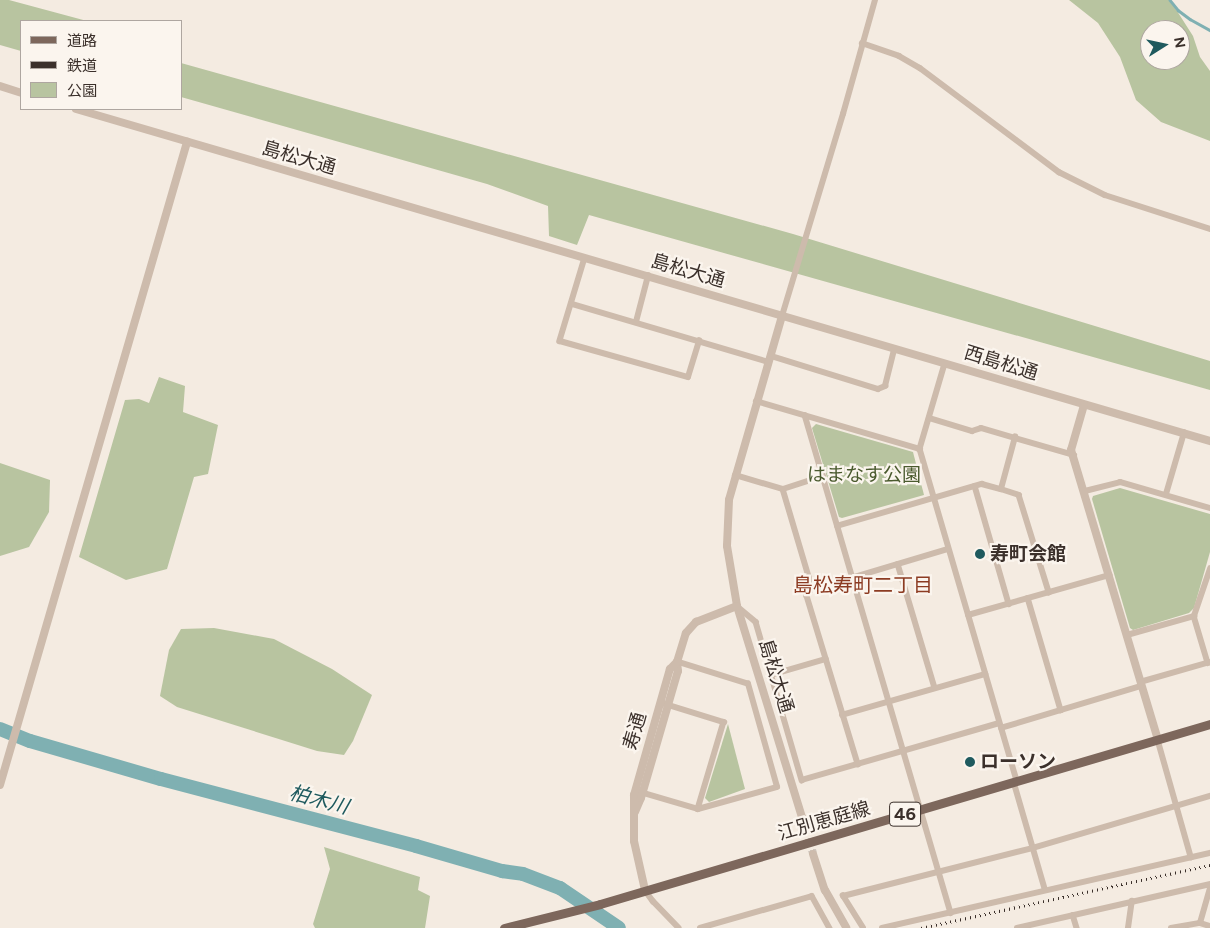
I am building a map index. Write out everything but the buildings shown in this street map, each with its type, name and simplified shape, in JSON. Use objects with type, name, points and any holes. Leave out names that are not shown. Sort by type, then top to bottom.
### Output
[{"type":"main road","name":"江別恵庭線","points":[[504,928],[600,904],[1210,724]]},
{"type":"street","points":[[782,316],[875,0]]},
{"type":"street","points":[[862,43],[899,56],[920,68],[1059,172],[1105,195],[1210,229]]},
{"type":"street","points":[[0,86],[20,92]]},
{"type":"street","name":"島松大通","points":[[79,110],[782,316],[735,475],[727,514],[727,546],[737,606],[805,827]]},
{"type":"street","points":[[0,784],[187,142]]},
{"type":"street","points":[[584,258],[560,341],[688,377],[699,341]]},
{"type":"street","points":[[636,322],[648,276]]},
{"type":"street","points":[[572,304],[878,390],[885,386],[894,349]]},
{"type":"street","name":"西島松通","points":[[782,316],[1210,441]]},
{"type":"street","points":[[945,364],[920,449],[1000,725],[1045,889]]},
{"type":"street","points":[[756,402],[920,449]]},
{"type":"street","points":[[1084,405],[1071,450],[1085,492],[1191,857]]},
{"type":"street","points":[[804,416],[951,913]]},
{"type":"street","points":[[928,418],[972,431],[981,428],[1074,455]]},
{"type":"street","points":[[1166,494],[1184,434]]},
{"type":"street","points":[[1002,489],[1015,437]]},
{"type":"street","points":[[735,475],[783,489],[823,476]]},
{"type":"street","points":[[1085,492],[1120,482],[1210,508]]},
{"type":"street","points":[[837,526],[982,484],[1002,489],[1019,495],[1049,592]]},
{"type":"street","points":[[975,486],[1009,604]]},
{"type":"street","points":[[783,489],[810,580],[807,596],[858,764]]},
{"type":"street","points":[[808,591],[948,549]]},
{"type":"street","points":[[898,564],[936,688]]},
{"type":"street","points":[[737,606],[756,622],[802,780],[903,750],[1061,710],[1209,662],[1194,616],[1207,591],[1210,569]]},
{"type":"street","points":[[968,616],[1109,575]]},
{"type":"street","points":[[1028,598],[1061,710]]},
{"type":"street","name":"寿通","points":[[645,890],[634,841],[635,812],[639,791],[664,704],[670,669],[677,662],[686,632],[690,626],[710,615],[737,606]]},
{"type":"street","points":[[1127,635],[1194,616]]},
{"type":"street","points":[[771,675],[826,660]]},
{"type":"street","points":[[639,791],[698,809],[777,787],[748,684],[677,662]]},
{"type":"street","points":[[842,715],[985,674]]},
{"type":"street","points":[[664,704],[724,722],[698,809]]},
{"type":"street","points":[[863,928],[843,896],[1033,848],[1210,796]]},
{"type":"street","points":[[882,928],[1045,889],[1210,853]]},
{"type":"street","points":[[813,854],[826,890],[846,927]]},
{"type":"street","points":[[1017,928],[1210,884]]},
{"type":"street","points":[[1200,923],[1210,888]]},
{"type":"street","points":[[645,890],[652,901],[679,928]]},
{"type":"street","points":[[700,928],[812,896],[830,928]]},
{"type":"street","points":[[1128,928],[1132,901]]},
{"type":"street","points":[[1073,915],[1077,928]]},
{"type":"street","points":[[1171,928],[1200,923],[1210,926]]},
{"type":"green space","points":[[0,0],[9,0],[83,20],[20,20],[20,51],[0,45]]},
{"type":"green space","points":[[1069,0],[1170,0],[1183,20],[1140,20],[1140,70],[1190,70],[1190,31],[1200,57],[1210,71],[1210,141],[1161,122],[1136,100],[1120,57],[1098,23]]},
{"type":"green space","points":[[182,63],[793,234],[1210,361],[1210,390],[589,215],[577,245],[549,236],[548,206],[487,184],[182,97]]},
{"type":"green space","points":[[159,377],[185,386],[183,412],[218,425],[208,474],[194,477],[167,569],[126,580],[79,557],[125,400],[139,399],[149,403]]},
{"type":"green space","name":"はまなす公園","points":[[816,424],[913,452],[924,495],[842,518],[839,517],[812,428]]},
{"type":"green space","points":[[0,463],[50,480],[49,512],[29,547],[0,556]]},
{"type":"green space","points":[[1120,488],[1210,514],[1210,552],[1194,608],[1189,613],[1133,630],[1130,628],[1092,499],[1093,496]]},
{"type":"green space","points":[[214,628],[274,639],[332,669],[372,695],[353,741],[344,755],[317,751],[177,707],[160,696],[169,650],[181,629]]},
{"type":"green space","points":[[728,724],[745,789],[709,802],[705,798]]},
{"type":"green space","points":[[324,847],[420,877],[418,890],[430,896],[425,928],[315,928],[313,924],[330,869]]},
{"type":"waterway","points":[[1170,0],[1178,10],[1210,30]]},
{"type":"waterway","name":"柏木川","points":[[0,729],[30,741],[161,779],[416,846],[502,871],[523,874],[560,888],[619,928]]},
{"type":"tunnel","points":[[805,827],[813,854]]},
{"type":"railway","points":[[921,928],[1210,865]]},
{"type":"place","name":"寿町会館","points":[[980,554]]},
{"type":"place","name":"ローソン","points":[[970,762]]},
{"type":"district","name":"島松寿町二丁目","points":[[863,585]]}]
